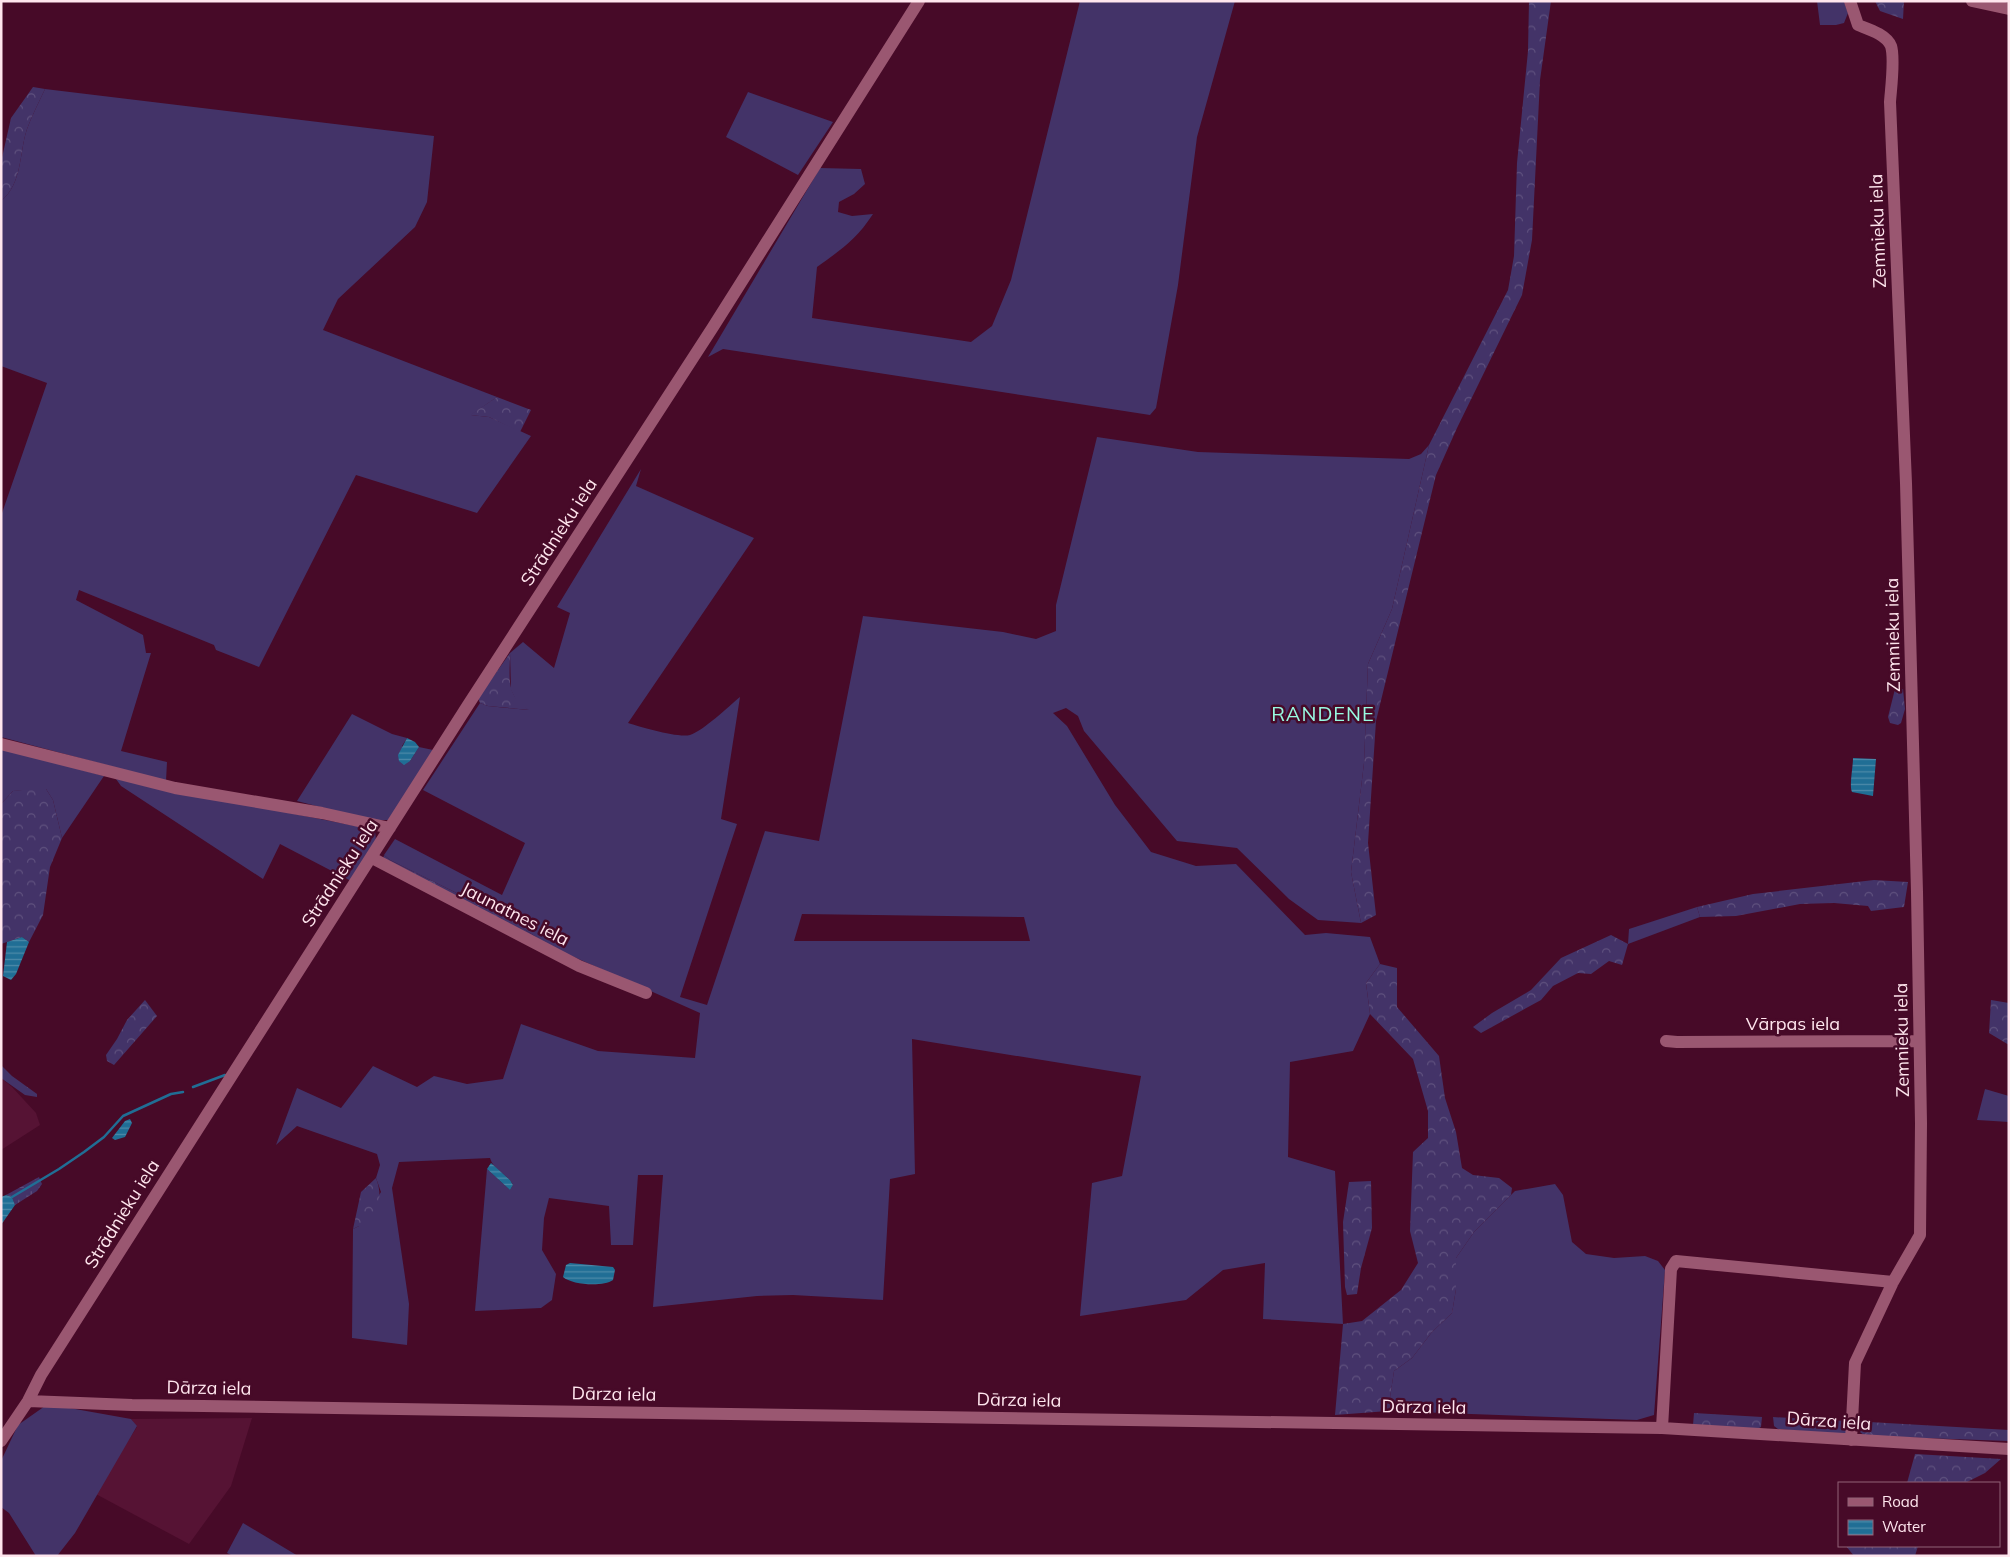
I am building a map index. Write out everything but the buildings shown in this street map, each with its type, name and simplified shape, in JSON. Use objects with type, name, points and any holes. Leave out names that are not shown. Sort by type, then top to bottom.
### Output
[{"type":"street","name":"Strādnieku iela","points":[[1,1441],[336,912],[713,327],[919,1]]},
{"type":"street","name":"Zemnieku iela","points":[[1850,1],[1858,25],[1884,38],[1890,46],[1892,56],[1890,102],[1906,482],[1919,1041],[1920,1235],[1893,1282],[1855,1363],[1851,1440]]},
{"type":"street","points":[[1972,1],[2009,13]]},
{"type":"street","points":[[1990,6],[2009,9]]},
{"type":"street","points":[[1,744],[175,788],[322,813],[390,828]]},
{"type":"street","name":"Jaunatnes iela","points":[[372,858],[578,966],[646,993]]},
{"type":"street","name":"Vārpas iela","points":[[1666,1040],[1677,1042],[1919,1041]]},
{"type":"street","points":[[1662,1428],[1671,1269],[1676,1261],[1893,1282]]},
{"type":"street","name":"Dārza iela","points":[[28,1401],[162,1405],[1662,1428],[2009,1449]]},
{"type":"shaded area","points":[[1,1078],[36,1113],[40,1125],[1,1150]]},
{"type":"shaded area","points":[[252,1418],[231,1486],[189,1544],[94,1493],[137,1427],[131,1419]]},
{"type":"green space","points":[[1080,1],[1235,1],[1197,137],[1178,285],[1156,408],[1150,415],[723,349],[708,357],[820,168],[861,169],[865,184],[854,194],[839,202],[838,212],[852,216],[873,214],[854,237],[817,267],[812,318],[971,342],[992,326],[1011,280]]},
{"type":"green space","points":[[1529,1],[1551,1],[1540,80],[1532,240],[1522,295],[1436,475],[1376,721],[1368,843],[1376,915],[1361,923],[1351,872],[1364,763],[1368,664],[1392,609],[1429,445],[1508,290],[1514,256],[1517,163],[1528,51]]},
{"type":"green space","points":[[1817,1],[1844,1],[1848,13],[1844,23],[1820,25]]},
{"type":"green space","points":[[1875,1],[1904,1],[1903,19],[1880,11]]},
{"type":"green space","points":[[33,87],[45,89],[24,138],[17,176],[8,194],[1,201],[1,162],[11,118]]},
{"type":"green space","points":[[45,89],[434,136],[427,202],[415,227],[338,299],[323,330],[497,397],[471,415],[489,417],[531,436],[477,513],[356,475],[259,667],[216,650],[214,645],[79,590],[76,600],[143,635],[146,653],[151,653],[121,751],[167,762],[166,781],[1,737],[1,516],[47,383],[1,366],[1,201],[8,194],[17,176],[24,138]]},
{"type":"green space","points":[[748,92],[833,122],[798,175],[726,137]]},
{"type":"green space","points":[[497,397],[531,410],[520,432],[489,417],[470,415]]},
{"type":"green space","points":[[1097,437],[1198,452],[1409,459],[1421,454],[1429,445],[1392,609],[1368,664],[1364,763],[1351,872],[1361,923],[1318,920],[1289,899],[1237,848],[1177,841],[1084,731],[1078,716],[1066,708],[1053,713],[1067,726],[1115,805],[1151,852],[1196,866],[1236,864],[1305,935],[1326,933],[1370,937],[1380,964],[1366,983],[1370,1014],[1353,1051],[1290,1062],[1288,1157],[1335,1171],[1343,1324],[1263,1319],[1265,1263],[1223,1270],[1186,1300],[1080,1316],[1092,1183],[1122,1176],[1141,1076],[912,1039],[915,1174],[890,1179],[883,1300],[793,1295],[757,1296],[653,1307],[663,1175],[638,1175],[633,1245],[611,1245],[609,1206],[549,1198],[544,1218],[542,1250],[556,1274],[552,1300],[541,1308],[475,1311],[487,1169],[510,1190],[513,1185],[511,1181],[494,1166],[490,1158],[399,1162],[392,1188],[409,1304],[407,1345],[352,1338],[353,1229],[359,1226],[381,1192],[376,1178],[380,1165],[377,1154],[297,1126],[276,1145],[297,1088],[341,1108],[373,1066],[417,1087],[434,1076],[467,1084],[503,1079],[521,1024],[598,1051],[695,1058],[700,1013],[547,945],[513,921],[390,860],[384,855],[395,839],[502,895],[525,843],[423,790],[480,703],[488,706],[529,710],[518,704],[511,690],[510,653],[523,642],[554,668],[570,613],[557,607],[641,469],[636,486],[754,538],[628,723],[668,734],[690,735],[709,724],[740,697],[721,819],[737,824],[680,997],[707,1005],[765,831],[819,841],[863,616],[1003,632],[1036,639],[1056,631],[1056,605]],"holes":[[[802,914],[1024,917],[1030,941],[794,941]]]},
{"type":"green space","points":[[510,653],[510,679],[513,693],[522,705],[530,710],[488,706],[480,703],[478,698]]},
{"type":"green space","points":[[1895,689],[1903,689],[1905,709],[1901,723],[1898,725],[1890,723],[1888,717]]},
{"type":"green space","points":[[352,714],[392,734],[407,738],[402,746],[410,761],[419,747],[433,750],[390,820],[370,820],[297,801]]},
{"type":"green space","points":[[1,748],[104,776],[62,838],[53,800],[46,789],[13,791],[1,804]]},
{"type":"green space","points":[[116,779],[361,827],[375,831],[376,840],[353,882],[280,844],[263,879],[121,786]]},
{"type":"green space","points":[[46,789],[53,800],[62,838],[50,867],[43,915],[29,942],[22,937],[1,944],[1,804],[13,791]]},
{"type":"green space","points":[[384,855],[390,860],[513,921],[547,945],[383,859]]},
{"type":"green space","points":[[1874,880],[1908,882],[1904,907],[1871,911],[1868,906],[1834,903],[1800,904],[1736,916],[1700,917],[1697,907],[1753,894]]},
{"type":"green space","points":[[1697,907],[1700,917],[1628,944],[1629,929]]},
{"type":"green space","points":[[1611,935],[1628,944],[1622,965],[1609,961],[1591,974],[1578,973],[1553,986],[1541,1000],[1481,1033],[1473,1027],[1492,1013],[1531,990],[1561,958]]},
{"type":"green space","points":[[1380,964],[1397,968],[1397,1007],[1439,1056],[1445,1098],[1456,1132],[1462,1168],[1473,1175],[1499,1178],[1512,1188],[1511,1195],[1474,1232],[1456,1258],[1456,1289],[1452,1313],[1432,1332],[1412,1358],[1394,1371],[1388,1411],[1335,1415],[1343,1324],[1362,1321],[1401,1290],[1418,1263],[1410,1231],[1413,1152],[1428,1138],[1428,1111],[1413,1059],[1370,1014],[1366,983]]},
{"type":"green space","points":[[145,1000],[157,1016],[114,1065],[107,1061],[106,1055],[127,1020]]},
{"type":"green space","points":[[1991,1000],[2009,1003],[2009,1045],[1989,1033]]},
{"type":"green space","points":[[1,1065],[12,1076],[37,1094],[37,1097],[25,1095],[1,1078]]},
{"type":"green space","points":[[1985,1089],[2009,1096],[2009,1122],[1977,1120]]},
{"type":"green space","points":[[39,1177],[42,1184],[37,1191],[15,1205],[12,1197],[6,1195]]},
{"type":"green space","points":[[376,1178],[379,1198],[374,1215],[368,1228],[359,1226],[353,1229],[361,1192]]},
{"type":"green space","points":[[1371,1181],[1372,1228],[1361,1268],[1357,1294],[1347,1295],[1345,1287],[1343,1222],[1349,1182]]},
{"type":"green space","points":[[1555,1184],[1563,1195],[1572,1242],[1586,1254],[1614,1258],[1645,1256],[1658,1261],[1665,1270],[1654,1415],[1637,1420],[1388,1411],[1394,1371],[1412,1358],[1432,1332],[1452,1313],[1456,1289],[1456,1258],[1474,1232],[1515,1191]]},
{"type":"green space","points":[[45,1406],[64,1407],[131,1419],[137,1426],[75,1533],[57,1556],[36,1556],[9,1513],[1,1507],[1,1461],[18,1425]]},
{"type":"green space","points":[[1694,1413],[1762,1417],[1761,1427],[1755,1430],[1693,1425]]},
{"type":"green space","points":[[1773,1417],[1847,1421],[1847,1435],[1778,1429],[1774,1426]]},
{"type":"green space","points":[[1869,1422],[2009,1430],[2009,1441],[1865,1436],[1860,1432]]},
{"type":"green space","points":[[1915,1454],[2001,1459],[1985,1473],[1967,1482],[1907,1482]]},
{"type":"green space","points":[[243,1523],[298,1556],[233,1556],[227,1553]]},
{"type":"green space","points":[[1847,1547],[1918,1547],[1915,1556],[1854,1556]]},
{"type":"water","points":[[407,738],[415,742],[419,747],[410,761],[404,765],[399,761],[398,755]]},
{"type":"water","points":[[1853,758],[1876,759],[1873,796],[1852,792]]},
{"type":"water","points":[[22,937],[29,942],[16,974],[11,980],[3,976],[7,942]]},
{"type":"water","points":[[130,1119],[132,1123],[125,1137],[115,1140],[112,1138],[125,1121]]},
{"type":"water","points":[[491,1163],[510,1180],[513,1185],[510,1190],[487,1169]]},
{"type":"water","points":[[6,1195],[12,1197],[15,1205],[1,1225],[1,1197]]},
{"type":"water","points":[[570,1263],[613,1267],[615,1270],[613,1280],[602,1284],[595,1284],[567,1280],[563,1277],[566,1265]]},
{"type":"waterway","points":[[193,1087],[225,1075]]},
{"type":"waterway","points":[[12,1197],[84,1152],[104,1137],[123,1116],[171,1094],[183,1092]]},
{"type":"district","name":"RANDENE","points":[[1323,714]]}]
